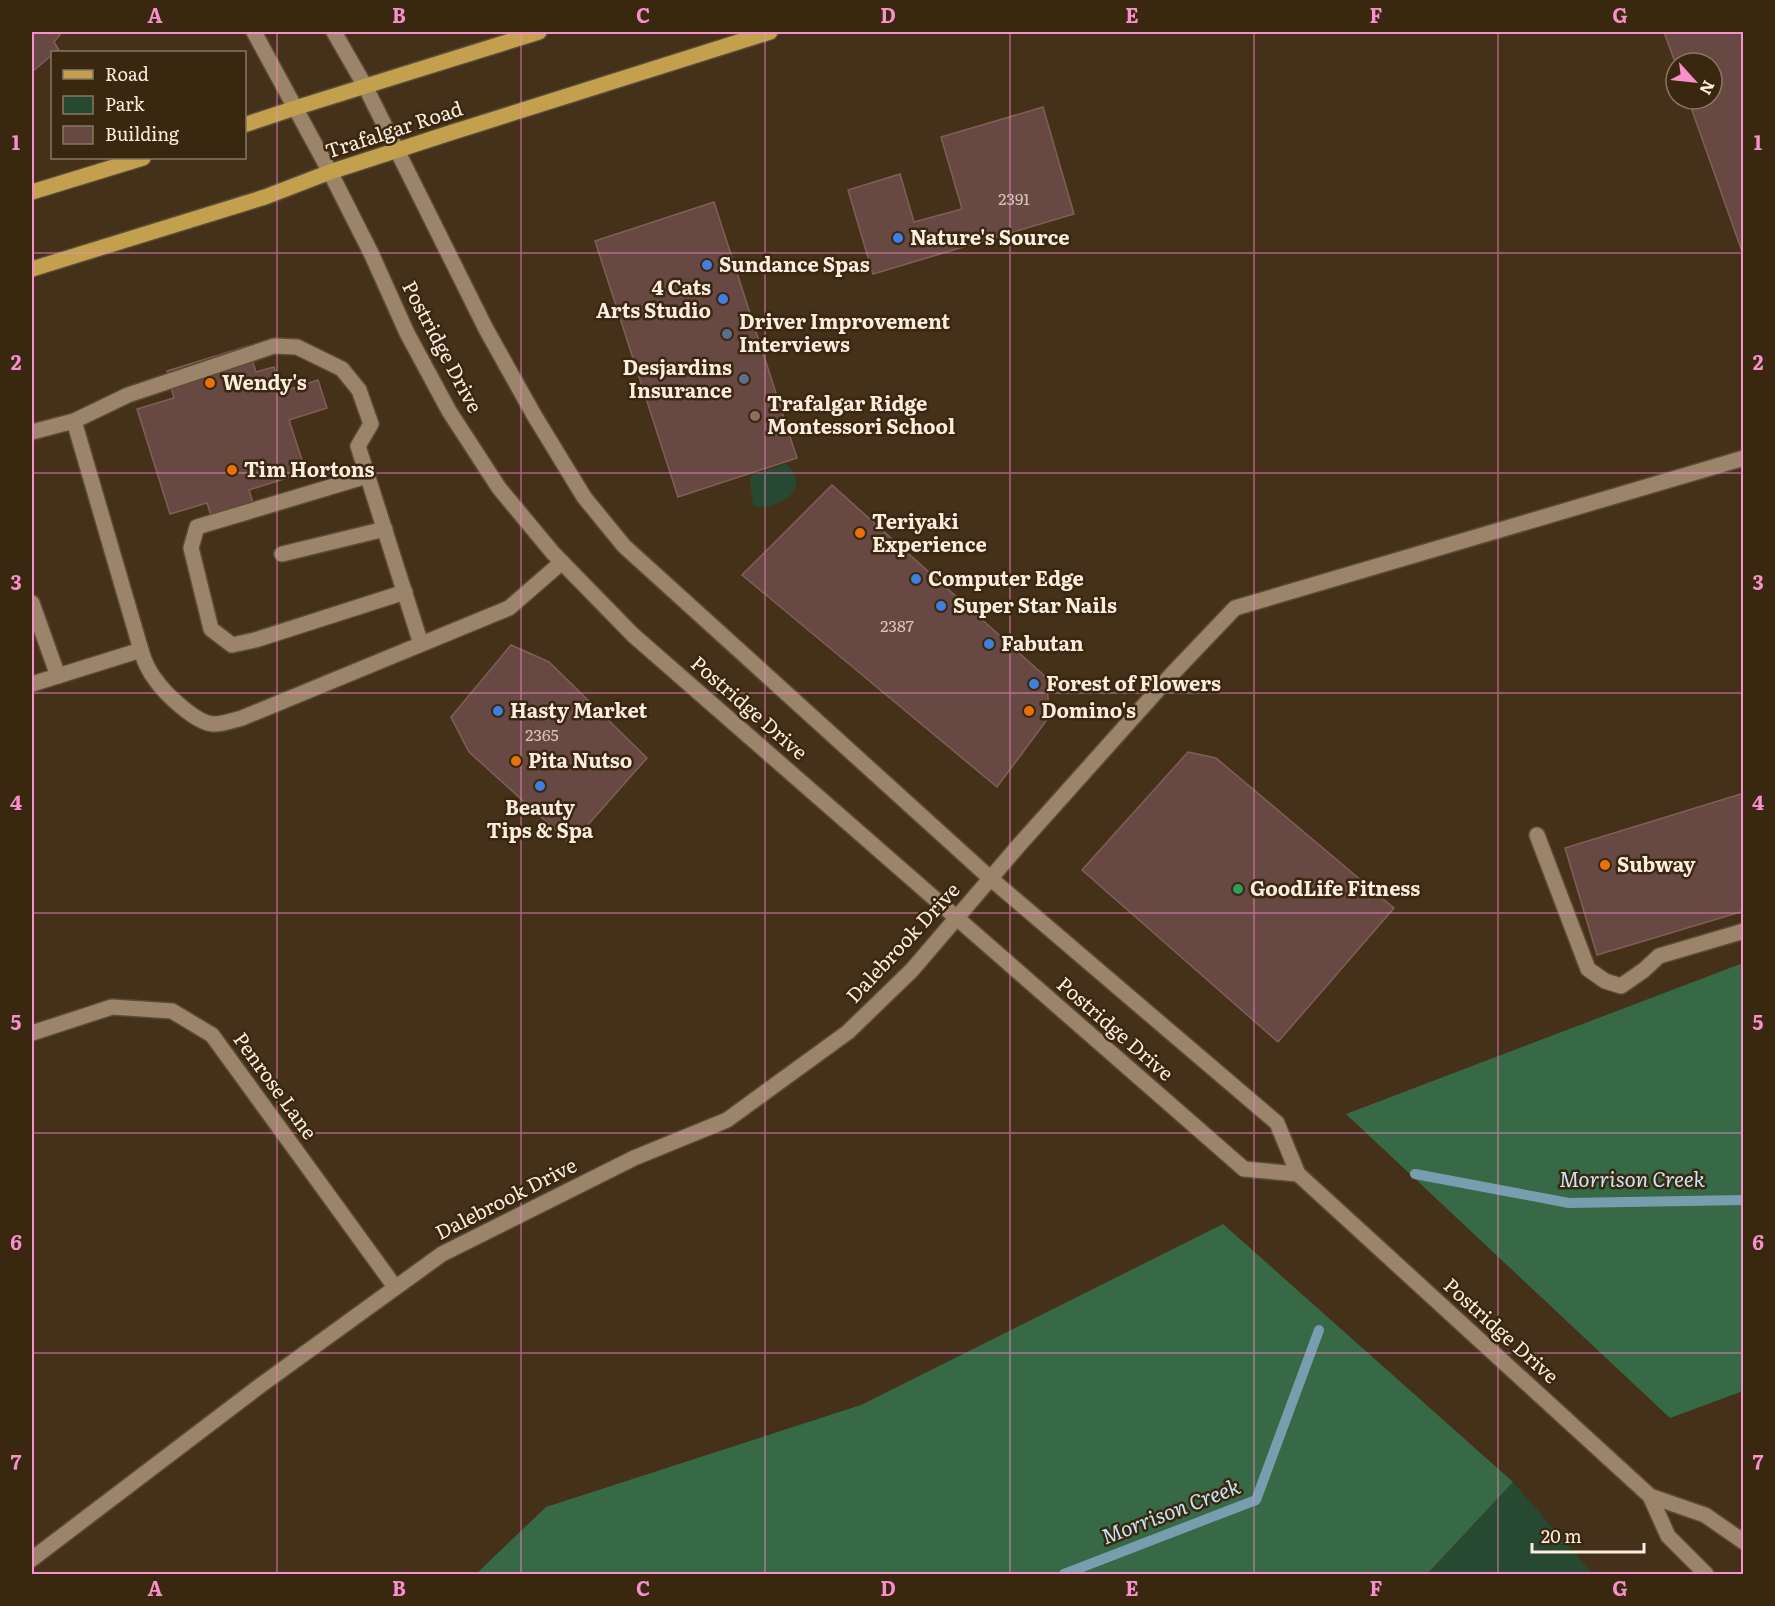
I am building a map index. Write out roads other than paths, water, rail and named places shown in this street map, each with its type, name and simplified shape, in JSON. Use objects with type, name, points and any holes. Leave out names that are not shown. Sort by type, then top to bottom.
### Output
[{"type":"main road","points":[[246,124],[539,32]]},
{"type":"main road","name":"Trafalgar Road","points":[[32,268],[265,197],[330,172],[770,32]]},
{"type":"main road","points":[[32,192],[140,159]]},
{"type":"street","name":"Postridge Drive","points":[[254,32],[330,172],[371,253],[407,333],[449,411],[500,488],[562,562],[633,635],[1244,1169],[1298,1174]]},
{"type":"street","name":"Postridge Drive","points":[[334,32],[365,86],[486,329],[534,416],[584,497],[624,546],[990,878],[1277,1123],[1298,1174],[1650,1496],[1668,1536],[1706,1575]]},
{"type":"street","points":[[32,432],[74,421],[128,395],[274,346],[297,347],[342,369],[359,390],[371,424],[358,446],[421,644]]},
{"type":"street","points":[[74,421],[145,663],[171,697],[201,721],[214,724],[242,718],[509,608],[562,562]]},
{"type":"street","name":"Dalebrook Drive","points":[[32,1559],[252,1392],[442,1254],[634,1158],[727,1120],[848,1032],[912,970],[990,878],[1173,673],[1235,608],[1743,458]]},
{"type":"street","points":[[367,476],[197,527],[191,548],[211,629],[232,645],[255,640],[405,592]]},
{"type":"street","points":[[282,554],[384,529]]},
{"type":"street","points":[[32,603],[58,676]]},
{"type":"street","points":[[32,684],[141,650]]},
{"type":"street","points":[[1537,835],[1588,969],[1605,981],[1621,986],[1659,956],[1743,931]]},
{"type":"street","name":"Penrose Lane","points":[[32,1034],[112,1006],[172,1011],[212,1035],[395,1287]]},
{"type":"street","name":"Postridge Drive","points":[[1650,1496],[1705,1515],[1743,1542]]},
{"type":"waterway","name":"Morrison Creek","points":[[1415,1174],[1569,1203],[1744,1200]]},
{"type":"waterway","name":"Morrison Creek","points":[[1064,1574],[1256,1500],[1319,1330]]},
{"type":"place","name":"Nature's Source","points":[[898,238]]},
{"type":"place","name":"Sundance Spas","points":[[707,265]]},
{"type":"place","name":"4 Cats Arts Studio","points":[[723,299]]},
{"type":"place","name":"Driver Improvement Interviews","points":[[727,334]]},
{"type":"place","name":"Desjardins Insurance","points":[[744,379]]},
{"type":"place","name":"Wendy's","points":[[210,383]]},
{"type":"place","name":"Trafalgar Ridge Montessori School","points":[[755,416]]},
{"type":"place","name":"Tim Hortons","points":[[232,470]]},
{"type":"place","name":"Teriyaki Experience","points":[[860,533]]},
{"type":"place","name":"Computer Edge","points":[[916,579]]},
{"type":"place","name":"Super Star Nails","points":[[941,606]]},
{"type":"place","name":"Fabutan","points":[[989,644]]},
{"type":"place","name":"Forest of Flowers","points":[[1034,684]]},
{"type":"place","name":"Hasty Market","points":[[498,711]]},
{"type":"place","name":"Domino's","points":[[1029,711]]},
{"type":"place","name":"Pita Nutso","points":[[516,761]]},
{"type":"place","name":"Beauty Tips & Spa","points":[[540,786]]},
{"type":"place","name":"Subway","points":[[1605,865]]},
{"type":"place","name":"GoodLife Fitness","points":[[1238,889]]}]
